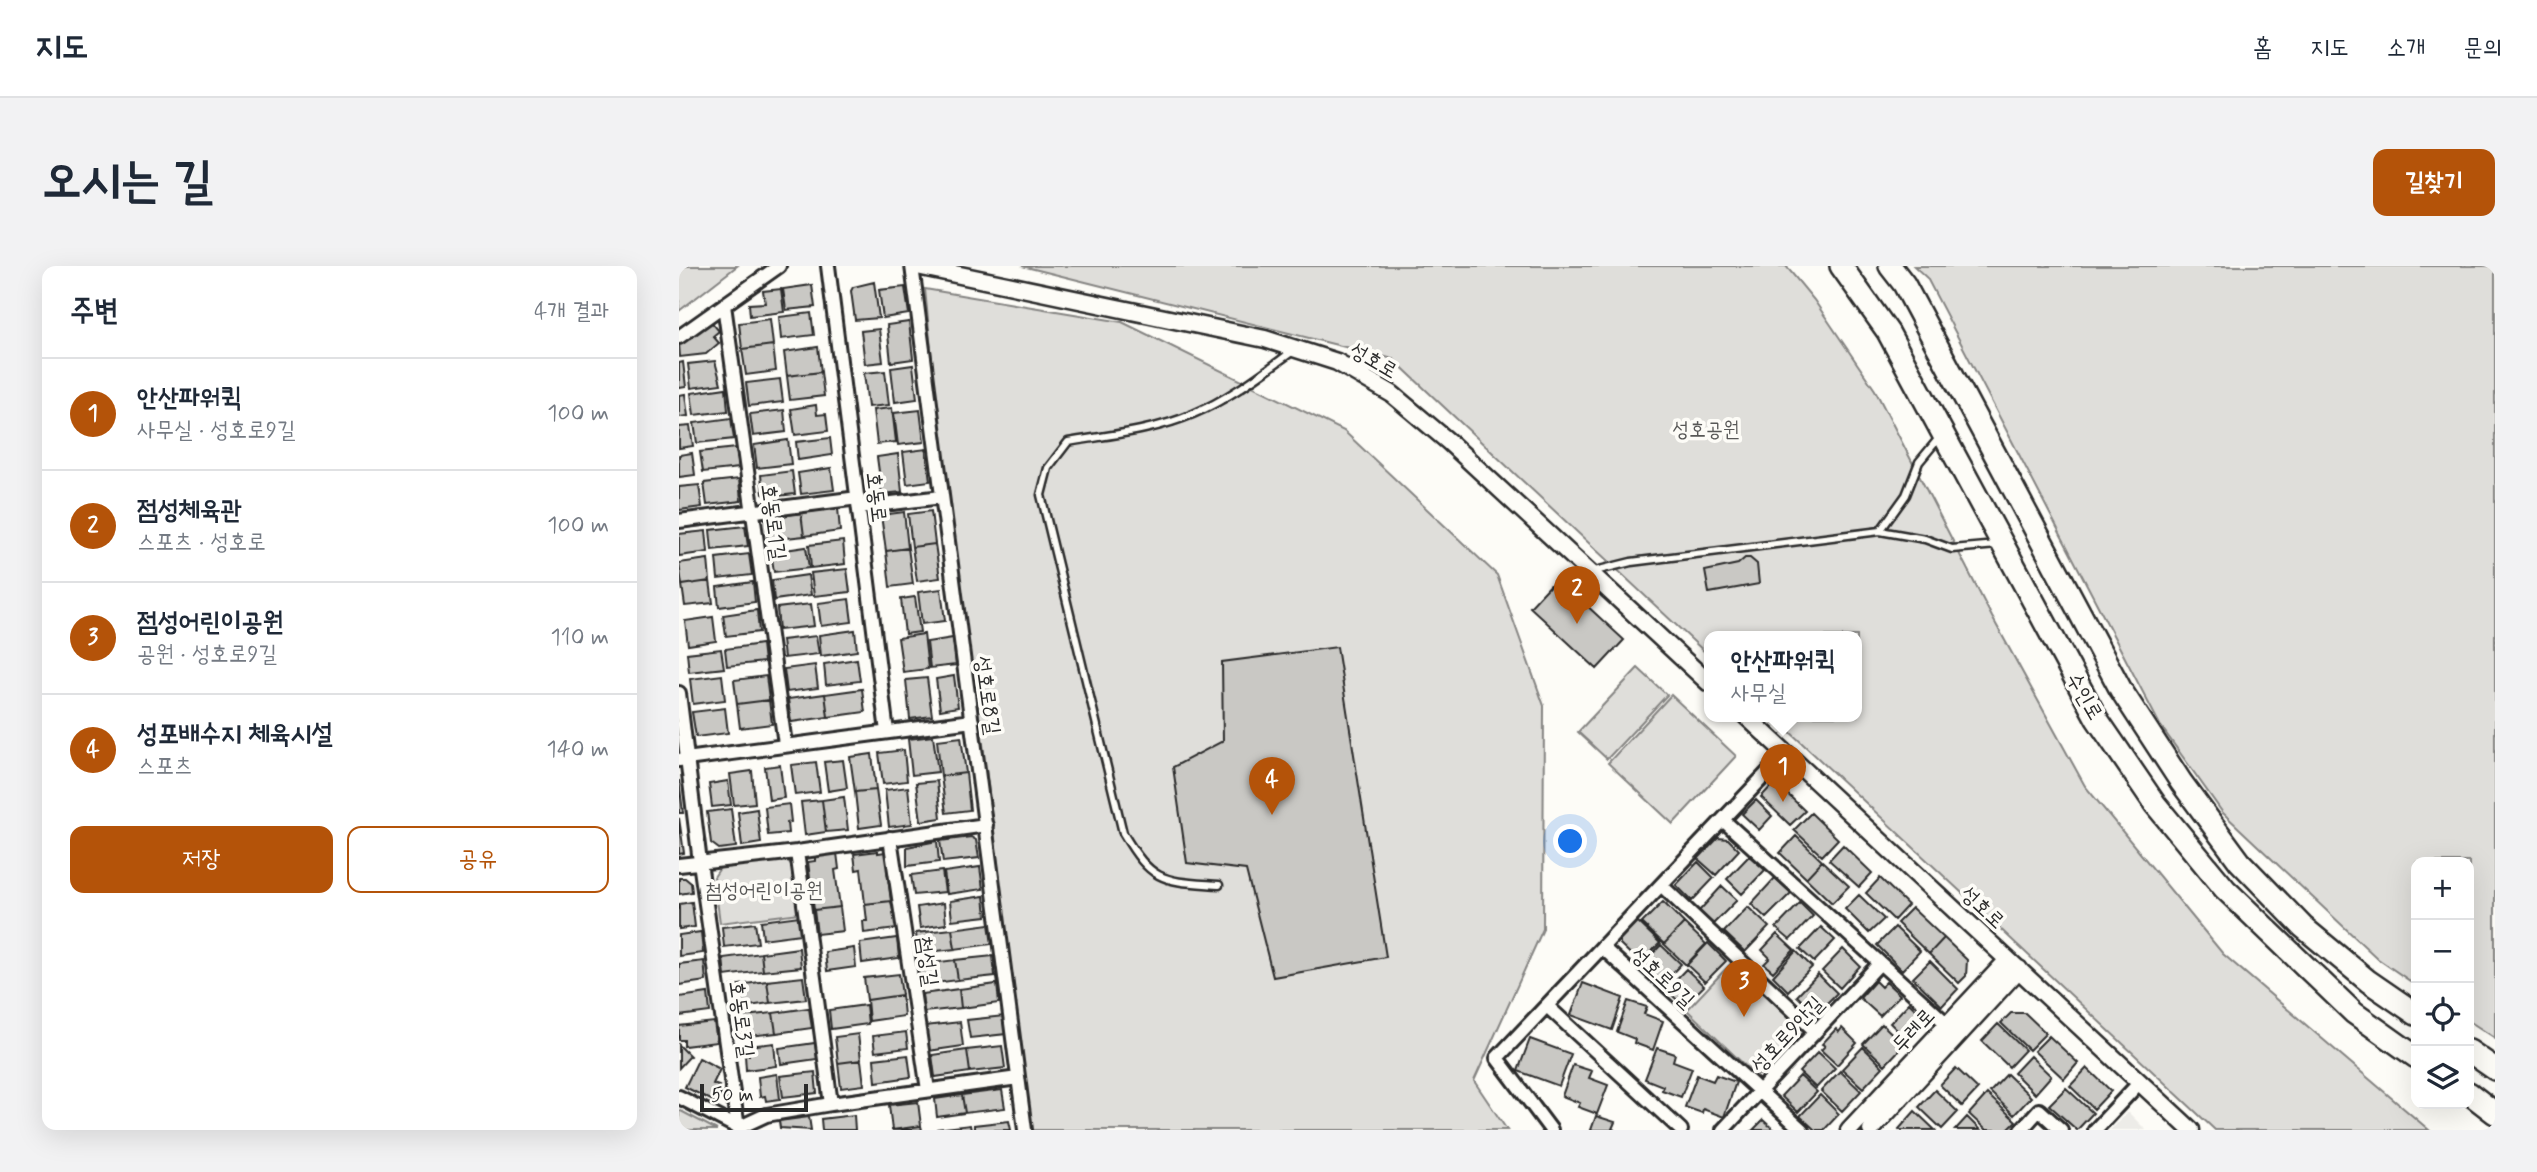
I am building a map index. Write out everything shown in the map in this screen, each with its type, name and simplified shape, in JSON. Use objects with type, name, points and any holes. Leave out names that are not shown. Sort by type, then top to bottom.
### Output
[{"type":"highway","name":"수인로","points":[[1841,266],[1888,332],[2097,719],[2155,804],[2225,889],[2345,1005],[2411,1052]]},
{"type":"highway","name":"수인로","points":[[1890,266],[1904,285],[2121,690],[2181,782],[2240,862],[2303,927],[2368,981],[2411,1011]]},
{"type":"highway","points":[[2474,1054],[2495,1069]]},
{"type":"highway","points":[[2474,1096],[2495,1113]]},
{"type":"highway","points":[[2474,1096],[2495,1125]]},
{"type":"street","points":[[679,337],[779,266]]},
{"type":"street","name":"호동로","points":[[828,266],[887,733]]},
{"type":"street","name":"성호로8길","points":[[912,266],[1025,1130]]},
{"type":"street","name":"성호로","points":[[917,266],[1265,339],[1337,362],[1392,394],[1449,442],[1704,677]]},
{"type":"street","name":"호동로1길","points":[[724,304],[785,744]]},
{"type":"street","points":[[679,521],[753,511],[942,496]]},
{"type":"street","name":"호동로3길","points":[[679,693],[684,759],[740,1129]]},
{"type":"street","points":[[684,759],[972,721]]},
{"type":"street","name":"성호로","points":[[1752,722],[2191,1130]]},
{"type":"street","name":"성호로9길","points":[[1551,1130],[1497,1058],[1786,753]]},
{"type":"street","points":[[1723,820],[1947,1024]]},
{"type":"street","points":[[679,865],[797,852],[985,825]]},
{"type":"street","name":"첨성길","points":[[890,838],[927,1090]]},
{"type":"street","points":[[797,852],[831,1104]]},
{"type":"street","points":[[1661,885],[1815,1031]]},
{"type":"street","name":"성호로9길","points":[[1602,947],[1802,1130]]},
{"type":"street","name":"성호로9안길","points":[[1723,1130],[1879,963]]},
{"type":"street","name":"두레로","points":[[1849,1130],[1947,1024],[2014,965]]},
{"type":"street","name":"두레로","points":[[1871,1130],[2014,965]]},
{"type":"street","points":[[1547,1006],[1681,1130]]},
{"type":"street","points":[[679,1097],[740,1129],[766,1115],[1018,1078]]},
{"type":"street","points":[[2095,1130],[2140,1082]]},
{"type":"street","points":[[2021,1130],[2039,1110],[2061,1130]]},
{"type":"lane","points":[[1219,885],[1172,882],[1160,878],[1145,864],[1123,833],[1041,495],[1048,468],[1067,442],[1147,428],[1195,414],[1250,381],[1297,348]]},
{"type":"lane","points":[[1880,531],[1906,495],[1919,461],[1943,434]]},
{"type":"lane","points":[[1590,572],[1631,562],[1880,531],[1925,539],[1952,549],[2001,544]]},
{"type":"shaded area","points":[[2128,1112],[2146,1130],[2110,1130]]},
{"type":"green space","points":[[679,266],[737,266],[679,311]]},
{"type":"green space","name":"성호공원","points":[[1022,266],[1786,266],[1814,300],[1875,390],[1992,617],[2085,786],[2223,954],[2429,1130],[2215,1130],[1779,722],[1862,722],[1862,631],[1704,631],[1704,651],[1393,359]]},
{"type":"green space","points":[[1914,266],[2495,266],[2495,1038],[2474,1024],[2474,857],[2411,857],[2411,982],[2378,959],[2223,813],[2160,725],[1927,278]]},
{"type":"green space","points":[[925,289],[1122,322],[1344,431],[1497,575],[1544,706],[1543,929],[1474,1081],[1507,1130],[1029,1130],[1017,1059],[1003,905],[983,744],[941,450]]},
{"type":"green space","points":[[1638,668],[1667,695],[1607,759],[1578,732]]},
{"type":"green space","points":[[1671,695],[1736,756],[1673,824],[1608,763]]},
{"type":"green space","name":"첨성어린이공원","points":[[786,860],[794,866],[800,913],[720,923],[714,877],[720,868]]},
{"type":"green space","points":[[1734,960],[1802,1025],[1803,1036],[1766,1075],[1755,1075],[1687,1010]]},
{"type":"green space","points":[[679,1110],[717,1130],[679,1130]]},
{"type":"building","points":[[874,282],[879,318],[855,320],[851,291],[853,287]]},
{"type":"building","points":[[812,285],[815,307],[786,310],[783,289]]},
{"type":"building","points":[[905,287],[909,314],[883,318],[879,290]]},
{"type":"building","points":[[781,289],[784,312],[750,316],[749,304],[765,303],[763,291]]},
{"type":"building","points":[[811,313],[814,335],[781,339],[779,317]]},
{"type":"building","points":[[709,319],[719,331],[713,336],[719,343],[706,354],[680,357],[679,343]]},
{"type":"building","points":[[770,319],[773,345],[742,349],[739,323]]},
{"type":"building","points":[[909,322],[913,359],[891,362],[887,325]]},
{"type":"building","points":[[879,329],[883,362],[865,364],[861,331]]},
{"type":"building","points":[[773,345],[776,371],[746,375],[742,349]]},
{"type":"building","points":[[818,347],[821,372],[787,376],[784,352]]},
{"type":"building","points":[[715,361],[721,384],[691,388],[688,364]]},
{"type":"building","points":[[683,362],[686,387],[679,388],[679,363]]},
{"type":"building","points":[[913,365],[917,399],[895,402],[891,368]]},
{"type":"building","points":[[885,371],[889,405],[868,407],[864,373]]},
{"type":"building","points":[[821,372],[824,396],[790,400],[787,376]]},
{"type":"building","points":[[780,379],[783,402],[749,406],[746,383]]},
{"type":"building","points":[[726,388],[728,411],[694,415],[691,393]]},
{"type":"building","points":[[685,394],[688,416],[679,417],[679,395]]},
{"type":"building","points":[[816,405],[817,415],[826,414],[828,431],[795,435],[791,409]]},
{"type":"building","points":[[892,408],[896,442],[877,444],[873,410]]},
{"type":"building","points":[[784,410],[786,432],[753,436],[750,414]]},
{"type":"building","points":[[920,410],[924,442],[898,445],[894,413]]},
{"type":"building","points":[[731,418],[734,439],[697,443],[694,423]]},
{"type":"building","points":[[690,426],[693,446],[679,448],[679,427]]},
{"type":"building","points":[[830,438],[832,455],[798,460],[796,442]]},
{"type":"building","points":[[788,440],[791,464],[757,468],[754,445]]},
{"type":"building","points":[[736,448],[739,468],[703,472],[700,452]]},
{"type":"building","points":[[926,449],[930,481],[907,484],[903,452]]},
{"type":"building","points":[[692,453],[695,475],[679,477],[679,455]]},
{"type":"building","points":[[898,454],[902,492],[882,494],[877,457]]},
{"type":"building","points":[[831,468],[834,490],[801,494],[798,473]]},
{"type":"building","points":[[792,471],[795,494],[768,497],[763,494],[761,475]]},
{"type":"building","points":[[739,479],[741,501],[707,505],[704,483]]},
{"type":"building","points":[[699,485],[702,507],[679,510],[679,487]]},
{"type":"building","points":[[838,508],[840,531],[804,536],[801,513]]},
{"type":"building","points":[[931,511],[935,544],[912,547],[908,514]]},
{"type":"building","points":[[904,512],[908,548],[886,551],[881,515]]},
{"type":"building","points":[[801,513],[804,536],[768,540],[765,518]]},
{"type":"building","points":[[745,526],[748,546],[712,550],[710,530]]},
{"type":"building","points":[[706,531],[708,552],[679,556],[679,534]]},
{"type":"building","points":[[843,541],[845,564],[811,568],[809,545]]},
{"type":"building","points":[[935,544],[940,578],[917,581],[912,547]]},
{"type":"building","points":[[806,547],[809,568],[774,572],[771,552]]},
{"type":"building","points":[[908,548],[913,584],[890,587],[886,551]]},
{"type":"building","points":[[749,554],[752,575],[718,579],[716,558]]},
{"type":"building","points":[[1745,558],[1750,558],[1757,564],[1759,584],[1709,593],[1705,571],[1738,564]]},
{"type":"building","points":[[708,559],[710,581],[682,585],[679,563]]},
{"type":"building","points":[[847,569],[850,592],[814,596],[811,573]]},
{"type":"building","points":[[808,575],[811,595],[774,600],[772,580]]},
{"type":"building","points":[[1557,578],[1624,640],[1597,669],[1530,607]]},
{"type":"building","points":[[710,581],[713,603],[685,606],[682,585]]},
{"type":"building","points":[[753,582],[755,602],[719,607],[717,587]]},
{"type":"building","points":[[941,589],[945,621],[922,624],[918,592]]},
{"type":"building","points":[[915,597],[920,632],[905,634],[901,599]]},
{"type":"building","points":[[849,599],[852,622],[821,626],[818,603]]},
{"type":"building","points":[[811,604],[814,626],[779,630],[777,608]]},
{"type":"building","points":[[757,610],[759,632],[726,636],[723,615]]},
{"type":"building","points":[[713,617],[716,641],[688,645],[685,621]]},
{"type":"building","points":[[855,630],[857,651],[821,656],[819,635]]},
{"type":"building","points":[[924,634],[928,669],[903,672],[898,638]]},
{"type":"building","points":[[816,636],[819,654],[784,658],[782,640]]},
{"type":"building","points":[[953,638],[956,665],[930,668],[927,642]]},
{"type":"building","points":[[762,644],[764,662],[727,666],[725,649]]},
{"type":"building","points":[[1337,647],[1386,957],[1273,977],[1246,870],[1187,863],[1173,767],[1223,741],[1222,662]]},
{"type":"building","points":[[721,649],[724,668],[689,672],[687,653]]},
{"type":"building","points":[[857,659],[860,681],[826,685],[824,664]]},
{"type":"building","points":[[815,665],[818,688],[787,692],[784,669]]},
{"type":"building","points":[[722,675],[725,700],[693,704],[690,679]]},
{"type":"building","points":[[766,676],[769,700],[737,704],[734,680]]},
{"type":"building","points":[[954,676],[958,707],[940,710],[936,679]]},
{"type":"building","points":[[927,678],[932,716],[910,719],[906,680]]},
{"type":"building","points":[[862,689],[865,712],[828,717],[825,694]]},
{"type":"building","points":[[825,694],[828,717],[791,722],[788,699]]},
{"type":"building","points":[[769,700],[772,724],[740,728],[737,704]]},
{"type":"building","points":[[725,708],[728,733],[696,737],[692,712]]},
{"type":"building","points":[[933,736],[938,772],[912,775],[908,739]]},
{"type":"building","points":[[961,737],[966,773],[941,776],[937,740]]},
{"type":"building","points":[[904,750],[907,781],[883,784],[879,753]]},
{"type":"building","points":[[872,754],[876,790],[855,792],[850,757]]},
{"type":"building","points":[[843,760],[847,788],[828,791],[824,762]]},
{"type":"building","points":[[816,762],[820,792],[795,795],[791,765]]},
{"type":"building","points":[[780,765],[784,798],[769,800],[765,767]]},
{"type":"building","points":[[752,771],[755,803],[734,805],[730,774]]},
{"type":"building","points":[[966,773],[970,810],[946,813],[941,776]]},
{"type":"building","points":[[679,780],[683,813],[679,813]]},
{"type":"building","points":[[728,781],[731,805],[712,807],[709,784]]},
{"type":"building","points":[[937,781],[941,818],[921,821],[916,783]]},
{"type":"building","points":[[1775,782],[1805,811],[1790,825],[1761,797]]},
{"type":"building","points":[[908,787],[912,824],[889,827],[885,790]]},
{"type":"building","points":[[876,790],[881,825],[859,828],[855,792]]},
{"type":"building","points":[[844,797],[848,830],[826,832],[822,800]]},
{"type":"building","points":[[822,800],[826,832],[805,835],[801,802]]},
{"type":"building","points":[[1756,800],[1772,816],[1759,830],[1742,814]]},
{"type":"building","points":[[789,804],[791,822],[787,823],[788,833],[768,835],[765,807]]},
{"type":"building","points":[[731,809],[736,847],[719,849],[711,843],[707,812]]},
{"type":"building","points":[[757,809],[761,843],[742,846],[738,812]]},
{"type":"building","points":[[1811,813],[1838,839],[1822,856],[1794,830]]},
{"type":"building","points":[[679,818],[684,853],[679,854]]},
{"type":"building","points":[[1796,836],[1822,861],[1806,878],[1780,853]]},
{"type":"building","points":[[971,837],[976,840],[979,858],[943,862],[940,841]]},
{"type":"building","points":[[1718,838],[1728,839],[1739,850],[1716,875],[1698,859]]},
{"type":"building","points":[[937,841],[939,862],[907,866],[907,847]]},
{"type":"building","points":[[1843,845],[1872,873],[1859,887],[1829,860]]},
{"type":"building","points":[[885,852],[889,859],[890,869],[887,870],[891,901],[865,904],[861,869],[856,870],[854,854]]},
{"type":"building","points":[[837,853],[839,869],[835,870],[840,907],[814,910],[808,862],[815,861],[815,856]]},
{"type":"building","points":[[1749,856],[1765,870],[1742,894],[1727,879]]},
{"type":"building","points":[[1822,861],[1849,886],[1832,903],[1806,878]]},
{"type":"building","points":[[1698,862],[1714,878],[1692,901],[1676,885]]},
{"type":"building","points":[[980,867],[983,889],[947,894],[944,872]]},
{"type":"building","points":[[942,871],[945,892],[914,895],[911,875]]},
{"type":"building","points":[[679,878],[685,878],[691,883],[692,892],[679,894]]},
{"type":"building","points":[[1775,878],[1791,893],[1766,918],[1751,904]]},
{"type":"building","points":[[1880,878],[1908,905],[1894,920],[1866,893]]},
{"type":"building","points":[[1722,886],[1737,900],[1713,924],[1699,911]]},
{"type":"building","points":[[1859,895],[1884,919],[1869,933],[1845,909]]},
{"type":"building","points":[[984,896],[986,916],[952,920],[950,901]]},
{"type":"building","points":[[891,901],[897,929],[864,933],[863,921],[867,921],[865,904]]},
{"type":"building","points":[[692,902],[695,927],[679,929],[679,904]]},
{"type":"building","points":[[1663,902],[1684,923],[1664,944],[1642,923]]},
{"type":"building","points":[[944,903],[946,924],[920,928],[917,907]]},
{"type":"building","points":[[1800,903],[1813,916],[1790,940],[1776,928]]},
{"type":"building","points":[[840,907],[843,931],[817,934],[814,910]]},
{"type":"building","points":[[1748,907],[1769,927],[1745,952],[1724,932]]},
{"type":"building","points":[[1912,908],[1944,938],[1929,954],[1897,923]]},
{"type":"building","points":[[799,916],[801,934],[763,939],[761,921]]},
{"type":"building","points":[[1636,920],[1660,943],[1640,963],[1620,944],[1620,937]]},
{"type":"building","points":[[755,923],[758,943],[724,947],[722,927]]},
{"type":"building","points":[[1684,923],[1706,944],[1686,965],[1664,944]]},
{"type":"building","points":[[989,924],[992,944],[955,949],[952,929]]},
{"type":"building","points":[[1821,927],[1835,940],[1814,962],[1800,949]]},
{"type":"building","points":[[1895,927],[1920,951],[1902,970],[1877,945]]},
{"type":"building","points":[[952,929],[955,949],[918,953],[916,933]]},
{"type":"building","points":[[701,932],[703,953],[679,956],[679,935]]},
{"type":"building","points":[[1777,934],[1794,950],[1773,972],[1764,964],[1770,958],[1762,950]]},
{"type":"building","points":[[897,938],[899,958],[862,963],[860,943]]},
{"type":"building","points":[[1944,938],[1967,960],[1966,976],[1959,983],[1929,954]]},
{"type":"building","points":[[1708,943],[1726,961],[1705,982],[1687,965]]},
{"type":"building","points":[[1661,945],[1681,964],[1661,985],[1641,966]]},
{"type":"building","points":[[799,948],[801,967],[763,971],[761,953]]},
{"type":"building","points":[[854,948],[856,967],[827,971],[825,952]]},
{"type":"building","points":[[1843,949],[1860,966],[1840,988],[1822,971]]},
{"type":"building","points":[[1796,951],[1812,967],[1788,991],[1773,976]]},
{"type":"building","points":[[761,953],[763,971],[725,976],[723,958]]},
{"type":"building","points":[[993,956],[995,976],[958,980],[955,960]]},
{"type":"building","points":[[955,960],[958,980],[920,985],[917,965]]},
{"type":"building","points":[[704,961],[706,981],[679,985],[679,964]]},
{"type":"building","points":[[1930,961],[1958,989],[1942,1006],[1913,978]]},
{"type":"building","points":[[1686,969],[1704,986],[1684,1006],[1666,990]]},
{"type":"building","points":[[899,974],[902,995],[867,1000],[864,978]]},
{"type":"building","points":[[1818,974],[1837,993],[1816,1014],[1797,996]]},
{"type":"building","points":[[803,977],[806,999],[770,1003],[767,981]]},
{"type":"building","points":[[767,981],[770,1003],[735,1008],[732,986]]},
{"type":"building","points":[[1875,981],[1881,987],[1886,982],[1900,995],[1880,1016],[1860,998]]},
{"type":"building","points":[[1583,983],[1623,998],[1612,1030],[1571,1015]]},
{"type":"building","points":[[997,984],[999,1003],[961,1008],[959,989]]},
{"type":"building","points":[[959,989],[961,1008],[924,1012],[922,994]]},
{"type":"building","points":[[708,993],[710,1012],[679,1016],[679,997]]},
{"type":"building","points":[[902,995],[904,1016],[869,1021],[867,1000]]},
{"type":"building","points":[[1628,1001],[1647,1007],[1644,1014],[1663,1021],[1653,1050],[1634,1043],[1635,1039],[1617,1032]]},
{"type":"building","points":[[1909,1003],[1927,1021],[1908,1041],[1890,1023]]},
{"type":"building","points":[[866,1005],[868,1024],[831,1029],[829,1010]]},
{"type":"building","points":[[809,1008],[812,1028],[776,1033],[773,1013]]},
{"type":"building","points":[[773,1013],[776,1033],[739,1037],[736,1017]]},
{"type":"building","points":[[2011,1013],[2025,1013],[2046,1033],[2029,1050],[2001,1023]]},
{"type":"building","points":[[1004,1016],[1006,1034],[970,1038],[967,1020]]},
{"type":"building","points":[[714,1022],[717,1042],[684,1046],[684,1040],[679,1040],[679,1026]]},
{"type":"building","points":[[960,1022],[963,1046],[928,1051],[925,1026]]},
{"type":"building","points":[[1882,1024],[1904,1045],[1885,1065],[1863,1044]]},
{"type":"building","points":[[1998,1024],[2025,1050],[2009,1067],[1982,1041]]},
{"type":"building","points":[[1842,1028],[1857,1043],[1837,1065],[1821,1050],[1825,1046],[1822,1044],[1836,1029],[1839,1032]]},
{"type":"building","points":[[906,1032],[908,1048],[875,1052],[873,1036]]},
{"type":"building","points":[[858,1034],[861,1060],[838,1063],[835,1037]]},
{"type":"building","points":[[2049,1036],[2078,1063],[2064,1079],[2034,1051]]},
{"type":"building","points":[[1530,1039],[1571,1054],[1559,1086],[1518,1071]]},
{"type":"building","points":[[774,1043],[776,1066],[746,1070],[745,1055],[749,1055],[749,1046]]},
{"type":"building","points":[[815,1043],[817,1059],[781,1064],[779,1048]]},
{"type":"building","points":[[679,1045],[690,1056],[679,1068]]},
{"type":"building","points":[[1002,1046],[1005,1068],[970,1072],[967,1050]]},
{"type":"building","points":[[1863,1047],[1883,1067],[1863,1088],[1842,1069]]},
{"type":"building","points":[[1657,1048],[1675,1054],[1673,1061],[1692,1068],[1681,1097],[1662,1090],[1663,1086],[1645,1079]]},
{"type":"building","points":[[967,1050],[970,1072],[935,1077],[932,1055]]},
{"type":"building","points":[[1818,1052],[1835,1068],[1816,1088],[1799,1072]]},
{"type":"building","points":[[908,1055],[911,1077],[876,1082],[874,1059]]},
{"type":"building","points":[[2030,1056],[2051,1076],[2035,1094],[2014,1073]]},
{"type":"building","points":[[699,1058],[720,1069],[713,1084],[719,1086],[716,1091],[722,1094],[717,1103],[685,1087]]},
{"type":"building","points":[[861,1060],[864,1085],[841,1088],[838,1063]]},
{"type":"building","points":[[1573,1065],[1592,1071],[1589,1078],[1608,1085],[1597,1114],[1578,1107],[1580,1103],[1562,1096]]},
{"type":"building","points":[[1956,1068],[1978,1089],[1962,1106],[1940,1085]]},
{"type":"building","points":[[2087,1068],[2111,1091],[2094,1109],[2070,1086]]},
{"type":"building","points":[[1840,1071],[1861,1091],[1842,1111],[1821,1091]]},
{"type":"building","points":[[815,1072],[817,1093],[783,1097],[780,1076]]},
{"type":"building","points":[[777,1074],[780,1099],[766,1101],[765,1096],[760,1097],[758,1077]]},
{"type":"building","points":[[2007,1074],[2031,1097],[2014,1115],[1990,1092]]},
{"type":"building","points":[[1697,1075],[1713,1081],[1716,1075],[1736,1082],[1724,1117],[1703,1109],[1702,1113],[1685,1107]]},
{"type":"building","points":[[1800,1076],[1817,1092],[1798,1112],[1781,1096]]},
{"type":"building","points":[[2066,1088],[2093,1113],[2077,1130],[2049,1105]]},
{"type":"building","points":[[1002,1090],[1005,1108],[965,1113],[962,1095]]},
{"type":"building","points":[[1935,1090],[1958,1112],[1942,1129],[1919,1107]]},
{"type":"building","points":[[1987,1094],[2016,1121],[2007,1130],[1986,1130],[1969,1114]]},
{"type":"building","points":[[962,1095],[965,1113],[937,1117],[935,1099]]},
{"type":"building","points":[[1820,1095],[1839,1114],[1824,1130],[1815,1130],[1800,1116]]},
{"type":"building","points":[[918,1102],[921,1126],[892,1130],[889,1105]]},
{"type":"building","points":[[1915,1111],[1935,1130],[1900,1130]]},
{"type":"building","points":[[854,1115],[855,1130],[822,1130],[821,1119]]},
{"type":"building","points":[[1596,1116],[1615,1122],[1612,1129],[1615,1130],[1591,1130]]},
{"type":"building","points":[[809,1117],[811,1130],[780,1128],[779,1121]]},
{"type":"building","points":[[1967,1117],[1980,1130],[1955,1130]]},
{"type":"building","points":[[1763,1120],[1774,1130],[1753,1130]]},
{"type":"building","points":[[1009,1121],[1011,1130],[974,1130],[974,1125]]},
{"type":"building","points":[[970,1125],[971,1130],[937,1130],[937,1129]]},
{"type":"building","points":[[921,1126],[922,1130],[893,1130]]},
{"type":"place","name":"점성체육관","points":[[1577,624]]},
{"type":"place","name":"안산파워퀵","points":[[1783,802]]},
{"type":"place","name":"성포배수지 체육시설","points":[[1272,815]]},
{"type":"place","name":"점성어린이공원","points":[[1744,1017]]}]
